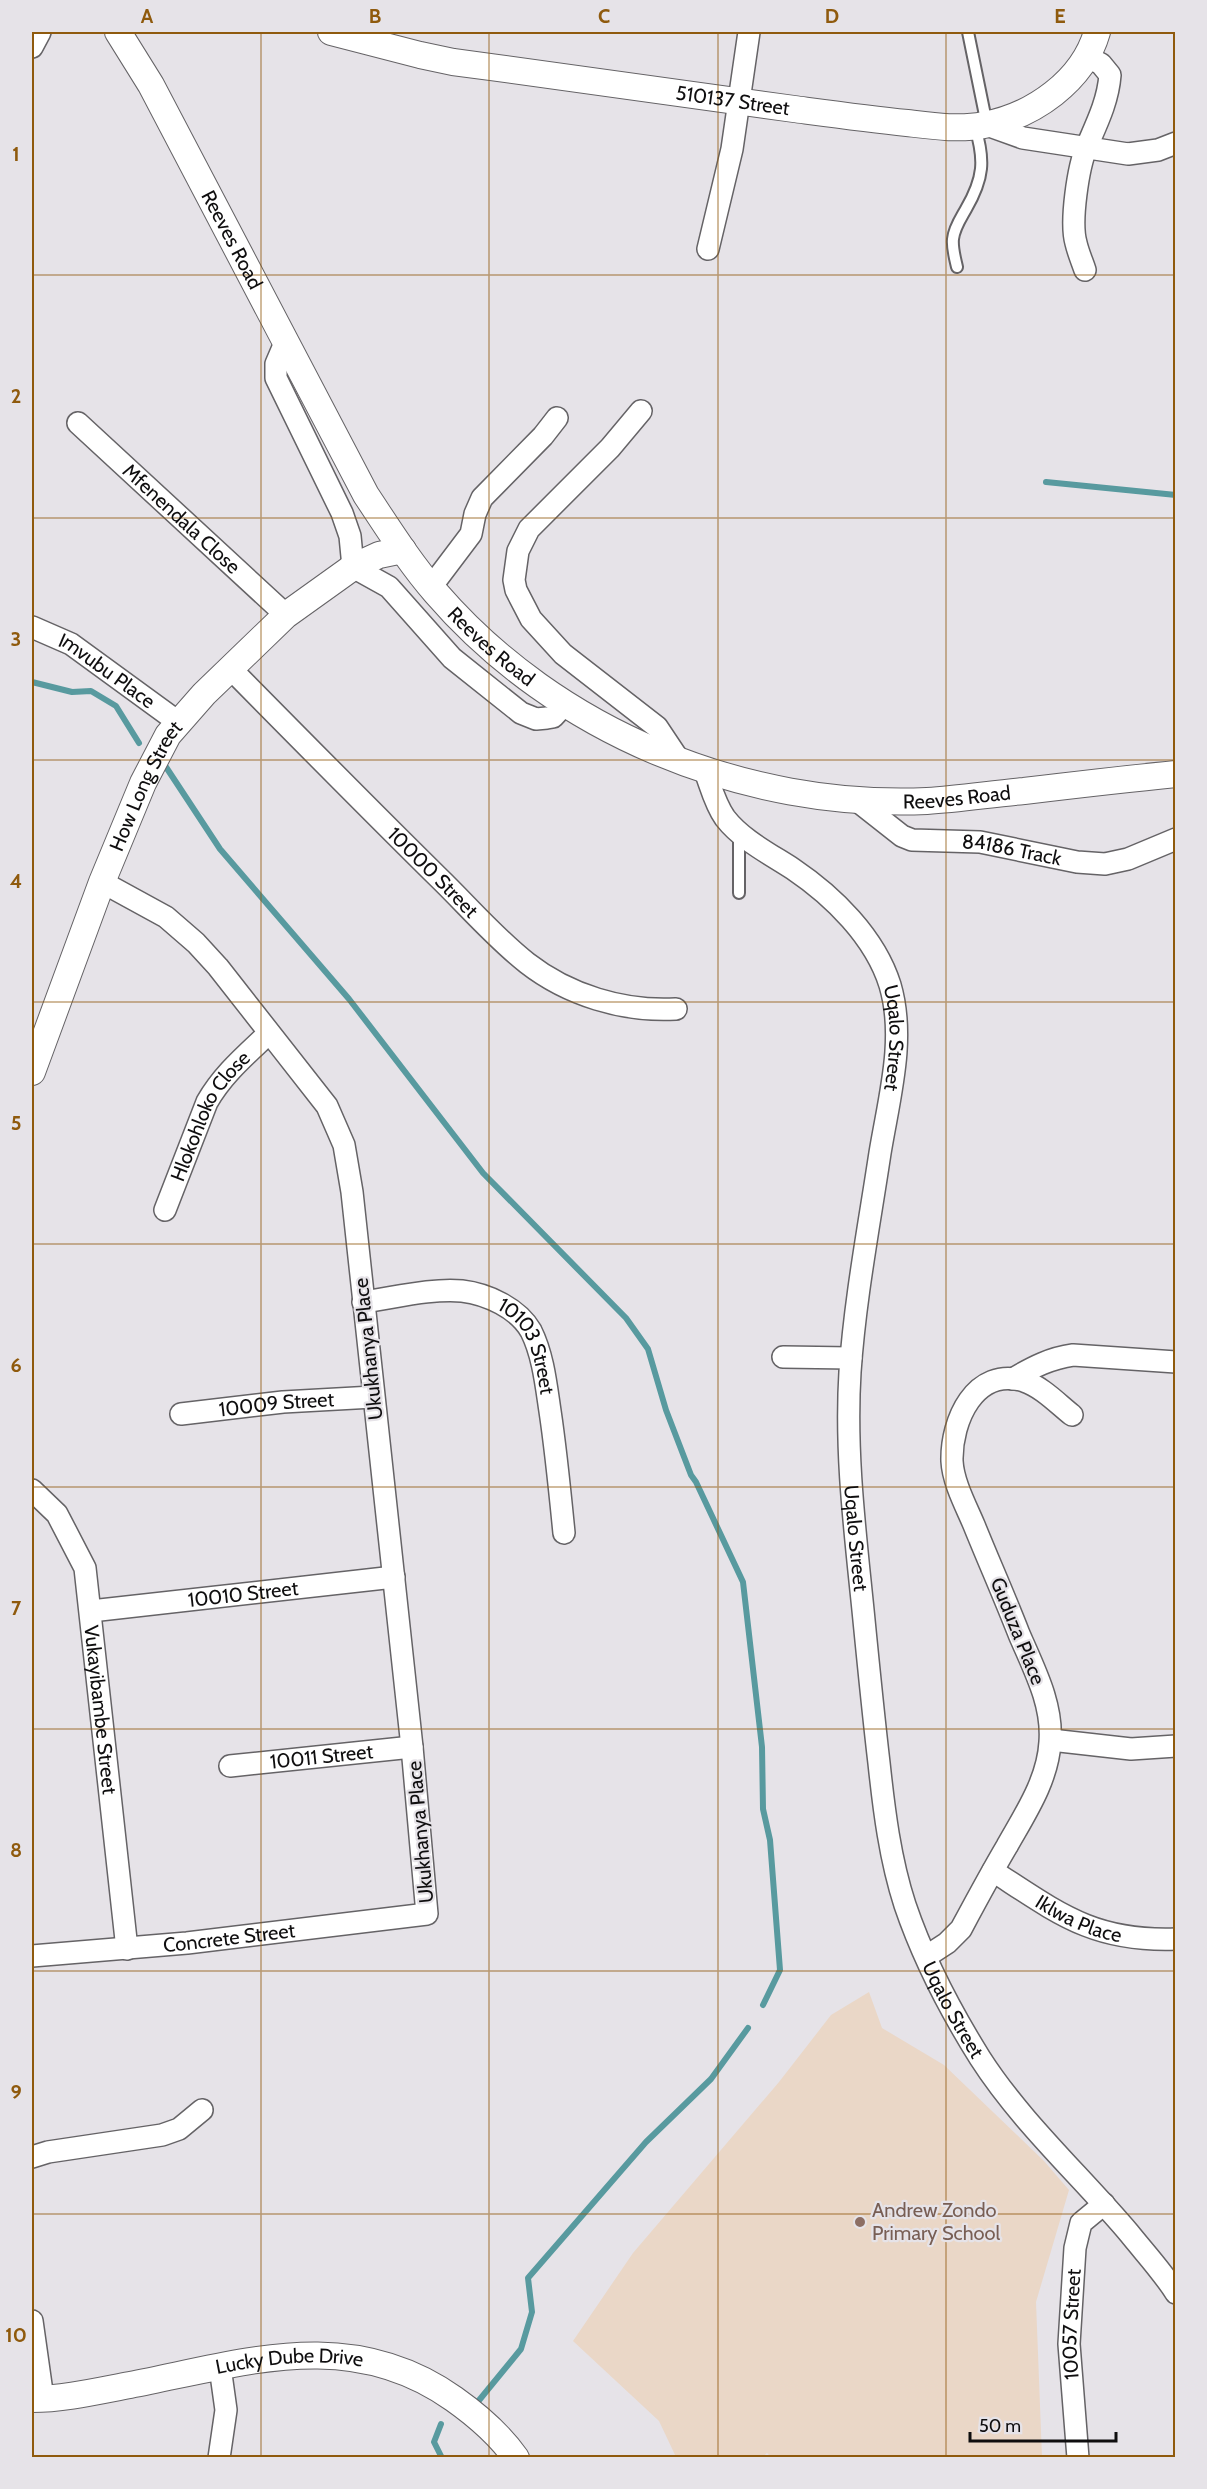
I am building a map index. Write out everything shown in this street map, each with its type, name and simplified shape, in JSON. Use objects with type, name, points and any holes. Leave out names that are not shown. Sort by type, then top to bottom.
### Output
[{"type":"street","points":[[32,47],[40,32]]},
{"type":"street","name":"510137 Street","points":[[331,32],[453,62],[925,125],[981,126],[1022,112],[1055,92],[1074,75],[1097,32]]},
{"type":"street","points":[[708,249],[732,149],[749,32]]},
{"type":"street","name":"Reeves Road","points":[[122,33],[366,495],[431,587],[478,637],[565,704],[617,733],[705,771],[787,790],[855,800],[936,800],[1176,774]]},
{"type":"street","points":[[1085,270],[1076,242],[1074,220],[1086,148],[1099,123],[1110,75],[1101,64],[1086,56]]},
{"type":"street","points":[[981,126],[1023,138],[1128,154],[1158,150],[1176,143]]},
{"type":"street","points":[[285,343],[276,364],[276,378],[342,513],[350,536],[353,567],[389,587],[452,658],[521,713],[536,719],[553,717],[565,704]]},
{"type":"street","points":[[641,411],[610,448],[529,529],[518,551],[514,580],[516,590],[531,619],[563,654],[657,727],[679,760]]},
{"type":"street","points":[[431,587],[471,534],[475,514],[482,498],[543,436],[557,418]]},
{"type":"street","name":"Mfenendala Close","points":[[78,423],[286,615]]},
{"type":"street","name":"How Long Street","points":[[32,1072],[102,882],[151,764],[178,722],[286,615],[353,567],[379,555],[403,550]]},
{"type":"street","name":"Imvubu Place","points":[[32,627],[71,644],[178,722]]},
{"type":"street","name":"10000 Street","points":[[230,668],[527,963],[557,981],[604,1001],[631,1008],[675,1009]]},
{"type":"street","name":"Uqalo Street","points":[[705,771],[722,813],[739,831],[797,872],[835,903],[857,927],[882,965],[889,981],[897,1017],[894,1078],[857,1302],[848,1405],[850,1473],[880,1776],[888,1836],[904,1902],[939,1984],[979,2057],[996,2081],[1021,2113],[1172,2279]]},
{"type":"street","name":"84186 Track","points":[[855,800],[902,836],[912,840],[980,842],[1077,862],[1105,864],[1122,861],[1176,839]]},
{"type":"street","name":"Ukukhanya Place","points":[[102,882],[166,917],[183,931],[218,968],[327,1106],[344,1144],[352,1192],[394,1577],[427,1914]]},
{"type":"street","name":"Hlokohloko Close","points":[[165,1210],[207,1102],[228,1071],[269,1033]]},
{"type":"street","name":"10103 Street","points":[[363,1302],[460,1291],[493,1300],[508,1308],[521,1319],[530,1330],[546,1380],[564,1533]]},
{"type":"street","name":"Guduza Place","points":[[927,1956],[947,1943],[961,1929],[1035,1796],[1049,1757],[1051,1740],[1046,1700],[963,1498],[952,1464],[957,1423],[961,1410],[967,1401],[994,1382],[1014,1379],[1048,1361],[1073,1355],[1176,1362]]},
{"type":"street","points":[[783,1357],[851,1358]]},
{"type":"street","points":[[1014,1379],[1041,1390],[1072,1415]]},
{"type":"street","name":"10009 Street","points":[[181,1414],[283,1402],[373,1397]]},
{"type":"street","name":"Vukayibambe Street","points":[[32,1490],[57,1514],[86,1568],[127,1949]]},
{"type":"street","name":"10010 Street","points":[[91,1611],[394,1577]]},
{"type":"street","points":[[1051,1740],[1131,1749],[1176,1746]]},
{"type":"street","name":"10011 Street","points":[[230,1766],[412,1747]]},
{"type":"street","name":"Iklwa Place","points":[[993,1871],[1089,1928],[1121,1936],[1154,1940],[1176,1939]]},
{"type":"street","name":"Concrete Street","points":[[32,1956],[127,1949],[427,1914]]},
{"type":"street","points":[[32,2157],[48,2152],[162,2135],[179,2129],[202,2110]]},
{"type":"street","name":"10057 Street","points":[[1078,2457],[1069,2344],[1075,2248],[1081,2223],[1104,2204]]},
{"type":"street","points":[[32,2321],[37,2399]]},
{"type":"street","name":"Lucky Dube Drive","points":[[37,2399],[298,2354],[329,2354],[384,2363],[438,2388],[489,2425],[516,2457]]},
{"type":"street","points":[[219,2457],[226,2409],[220,2367]]},
{"type":"lane","points":[[957,267],[953,241],[955,229],[975,194],[982,169],[981,126],[968,32]]},
{"type":"lane","points":[[739,831],[739,893]]},
{"type":"shaded area","name":"Andrew Zondo Primary School","points":[[869,1992],[882,2028],[944,2065],[1044,2161],[1069,2190],[1036,2302],[1042,2457],[772,2458],[767,2453],[761,2458],[676,2457],[659,2421],[573,2341],[633,2253],[779,2082],[831,2015]]},
{"type":"waterway","points":[[1046,482],[1176,495]]},
{"type":"waterway","points":[[32,682],[72,692],[91,691],[116,706],[139,743]]},
{"type":"waterway","points":[[166,767],[220,849],[349,999],[483,1173],[626,1318],[648,1349],[666,1410],[691,1475],[743,1582],[762,1747],[763,1809],[770,1840],[780,1970],[763,2005]]},
{"type":"waterway","points":[[476,2404],[521,2349],[532,2312],[528,2278],[646,2142],[711,2079],[748,2028]]},
{"type":"waterway","points":[[441,2424],[434,2442],[442,2458]]},
{"type":"place","name":"Andrew Zondo Primary School","points":[[860,2222]]}]
